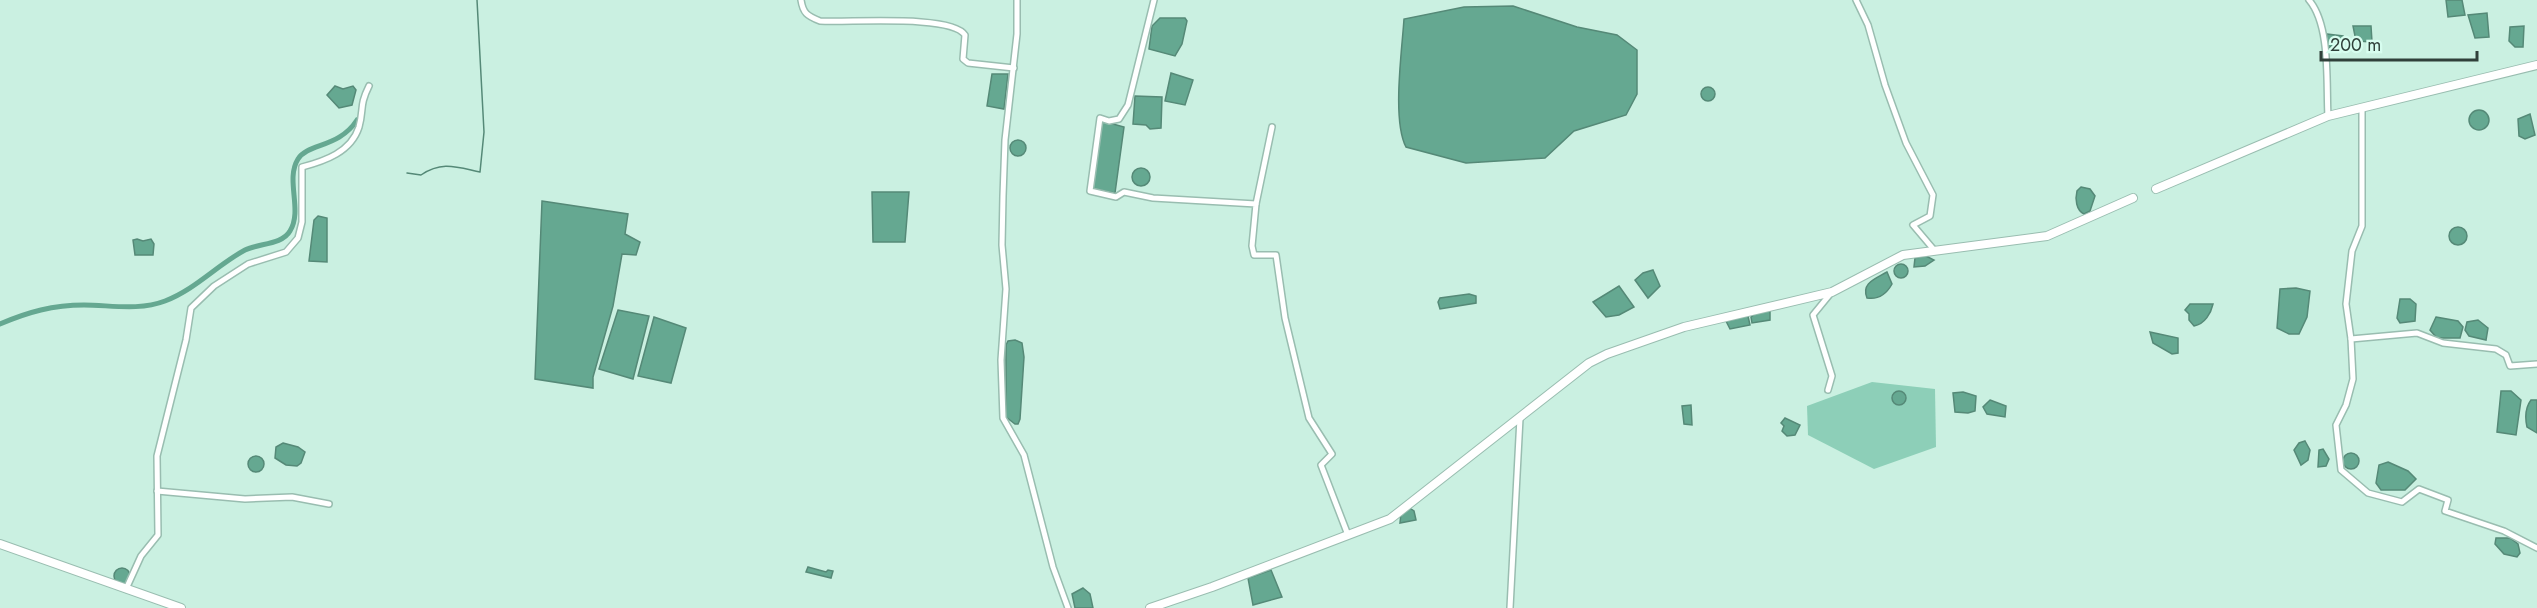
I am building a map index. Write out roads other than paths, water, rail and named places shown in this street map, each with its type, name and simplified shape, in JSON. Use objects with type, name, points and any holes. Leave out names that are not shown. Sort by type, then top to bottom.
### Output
[{"type":"main road","points":[[2156,189],[2328,116],[2537,65]]},
{"type":"main road","points":[[1150,608],[1171,604],[1390,519],[1589,363],[1607,354],[1684,327],[1832,292],[1903,255],[2047,236],[2133,198]]},
{"type":"main road","points":[[0,544],[181,608]]},
{"type":"street","points":[[801,0],[803,10],[808,17],[820,21],[916,20],[955,28],[965,35],[963,59],[968,63],[1014,68]]},
{"type":"street","points":[[1017,0],[1014,68],[1005,140],[1003,196],[1002,245],[1006,289],[1001,360],[1004,418],[1024,454],[1053,567],[1068,608]]},
{"type":"street","points":[[1154,0],[1128,105],[1119,119],[1109,121],[1100,118],[1090,191],[1116,197],[1124,192],[1153,198],[1256,204]]},
{"type":"street","points":[[1856,0],[1868,25],[1885,85],[1906,143],[1933,195],[1930,216],[1913,225],[1935,251]]},
{"type":"street","points":[[2309,0],[2315,7],[2323,34],[2328,116]]},
{"type":"street","points":[[126,589],[141,556],[158,535],[157,456],[186,340],[191,308],[214,286],[248,264],[286,252],[298,238],[302,222],[302,167],[324,162],[344,149],[358,130],[361,102],[369,86]]},
{"type":"street","points":[[2362,108],[2362,226],[2352,251],[2346,304],[2353,379],[2346,405],[2336,424],[2341,470],[2368,493],[2402,502],[2418,489],[2448,500],[2445,511],[2504,531],[2537,548]]},
{"type":"street","points":[[1272,126],[1256,204],[1252,246],[1254,255],[1276,255],[1286,318],[1309,418],[1332,454],[1321,465],[1348,535]]},
{"type":"street","points":[[1828,390],[1836,376],[1813,315],[1832,292]]},
{"type":"street","points":[[2351,339],[2417,333],[2443,343],[2496,349],[2506,355],[2510,366],[2537,364]]},
{"type":"street","points":[[1510,608],[1520,418]]},
{"type":"street","points":[[157,491],[244,499],[292,497],[329,504]]},
{"type":"waterway","points":[[407,173],[421,175],[436,168],[449,166],[480,172],[484,132],[477,0]]},
{"type":"waterway","points":[[0,324],[31,313],[62,306],[135,307],[165,301],[197,284],[245,250],[282,239],[294,223],[293,176],[298,159],[309,150],[342,136],[357,120]]}]
